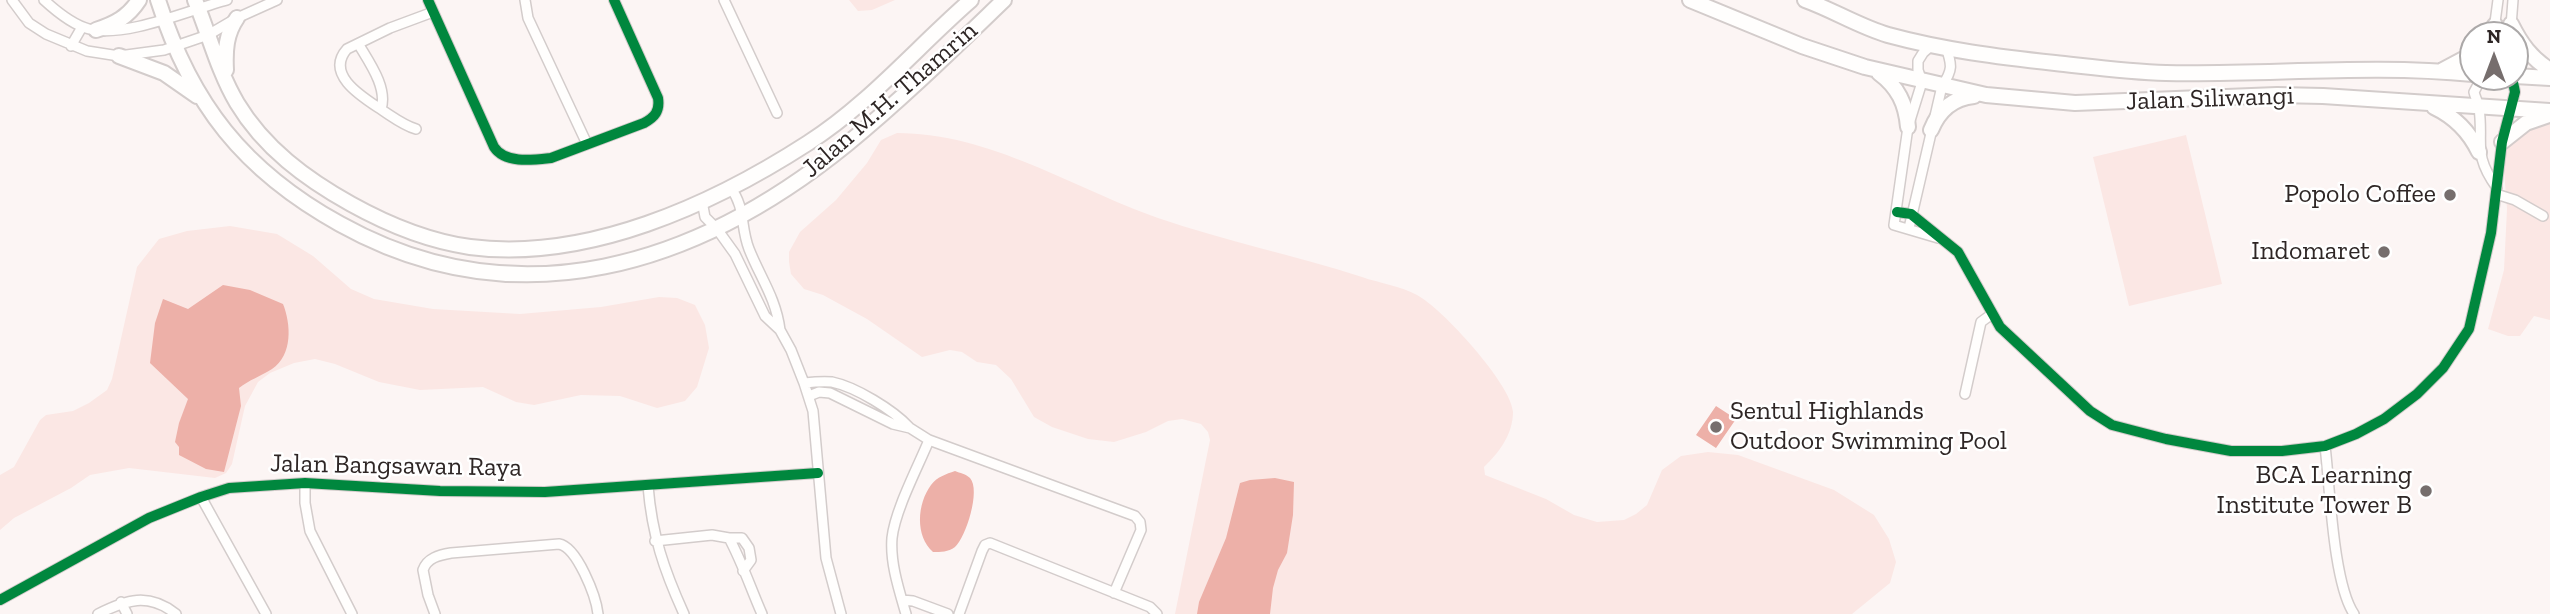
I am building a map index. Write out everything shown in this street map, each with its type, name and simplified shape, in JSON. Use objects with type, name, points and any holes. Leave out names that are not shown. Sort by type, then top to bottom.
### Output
[{"type":"main road","points":[[89,29],[116,24],[132,11],[139,0]]},
{"type":"main road","name":"Jalan M.H. Thamrin","points":[[158,0],[173,47],[203,102],[226,135],[249,160],[314,210],[391,249],[459,269],[508,274],[581,272],[648,257],[717,229],[794,184],[847,145],[1004,0]]},
{"type":"main road","name":"Jalan M.H. Thamrin","points":[[197,4],[226,82],[238,105],[266,142],[294,168],[368,213],[427,237],[470,247],[510,249],[554,248],[596,239],[638,227],[730,187],[810,142],[851,111],[971,0]]},
{"type":"main road","points":[[1690,0],[1802,46],[1865,67],[1942,86]]},
{"type":"main road","points":[[1805,0],[1886,34],[1939,46]]},
{"type":"main road","points":[[226,82],[227,37],[237,18]]},
{"type":"main road","name":"Jalan Siliwangi","points":[[1939,46],[2007,59],[2095,69],[2164,73],[2355,69],[2459,73]]},
{"type":"main road","points":[[2529,54],[2550,70]]},
{"type":"main road","points":[[119,56],[164,73],[203,102]]},
{"type":"main road","points":[[2442,71],[2459,62]]},
{"type":"main road","points":[[1865,67],[1892,84],[1907,112],[1908,127]]},
{"type":"main road","points":[[2529,77],[2550,78]]},
{"type":"main road","name":"Jalan Siliwangi","points":[[1942,86],[1986,95],[2075,103],[2277,95],[2373,99],[2550,113]]},
{"type":"main road","points":[[1931,130],[1934,121],[1948,105],[1967,97],[1986,95]]},
{"type":"main road","points":[[2425,104],[2458,121],[2479,152]]},
{"type":"main road","points":[[2502,142],[2526,123],[2550,113]]},
{"type":"street","points":[[12,0],[29,23],[71,46],[119,56],[144,54],[208,35],[277,0]]},
{"type":"street","points":[[44,0],[89,29],[128,30],[197,4],[227,0]]},
{"type":"street","points":[[428,0],[485,131],[498,153],[510,158],[537,160],[551,158],[644,123],[658,111],[657,98],[614,0]]},
{"type":"street","points":[[525,0],[528,18],[587,144]]},
{"type":"street","points":[[724,0],[776,113]]},
{"type":"street","points":[[2494,21],[2498,0]]},
{"type":"street","points":[[2512,21],[2513,0]]},
{"type":"street","points":[[415,130],[361,96],[344,79],[339,64],[347,49],[390,28],[433,12]]},
{"type":"street","points":[[71,46],[89,29]]},
{"type":"street","points":[[359,44],[377,78],[383,99],[381,109]]},
{"type":"street","points":[[1909,228],[1942,86],[1951,72],[1952,63],[1939,46],[1918,61],[1922,82],[1908,127],[1894,225],[1943,239]]},
{"type":"street","points":[[2475,91],[2479,106],[2479,152],[2496,191],[2543,216]]},
{"type":"street","points":[[1897,212],[1911,214],[1958,252],[2000,327],[2090,411],[2112,425],[2166,439],[2231,451],[2282,451],[2325,446],[2384,419],[2417,394],[2443,368],[2469,329],[2491,233],[2502,142],[2515,91]]},
{"type":"street","points":[[730,187],[739,201],[748,247],[777,309],[779,330]]},
{"type":"street","points":[[702,201],[705,217],[735,254],[765,316],[779,330],[809,397],[816,434],[828,571],[841,614]]},
{"type":"street","points":[[1965,394],[1981,322],[1992,314]]},
{"type":"street","points":[[804,383],[831,382],[850,388],[898,415],[910,428],[929,440],[1138,519],[1141,530],[1114,593]]},
{"type":"street","points":[[809,397],[819,392],[831,393],[893,424],[910,428]]},
{"type":"street","points":[[857,407],[864,397]]},
{"type":"street","points":[[906,614],[893,561],[892,536],[929,440]]},
{"type":"street","points":[[2325,446],[2336,548],[2344,592],[2354,614]]},
{"type":"street","name":"Jalan Bangsawan Raya","points":[[0,600],[149,518],[201,497],[242,487],[305,483],[497,493],[648,486],[818,473]]},
{"type":"street","points":[[305,483],[310,531],[352,614]]},
{"type":"street","points":[[648,486],[655,541],[665,572],[684,614]]},
{"type":"street","points":[[201,497],[266,614]]},
{"type":"street","points":[[655,541],[712,535],[729,538],[762,614]]},
{"type":"street","points":[[958,614],[982,551],[985,545],[990,543],[1153,608],[1157,614]]},
{"type":"street","points":[[435,614],[423,570],[434,557],[451,552],[559,544],[572,551],[590,587],[598,614]]},
{"type":"street","points":[[98,614],[121,602],[141,600],[157,603],[176,614]]},
{"type":"street","points":[[902,600],[913,601],[948,614]]},
{"type":"street","points":[[121,602],[127,614]]},
{"type":"shaded area","points":[[849,0],[895,0],[872,10],[858,11]]},
{"type":"shaded area","points":[[2550,121],[2550,320],[2534,316],[2520,336],[2508,336],[2488,329],[2504,270],[2507,209],[2503,157],[2512,139],[2534,122]]},
{"type":"shaded area","points":[[897,133],[931,135],[998,152],[1158,218],[1417,295],[1442,315],[1474,348],[1510,400],[1513,412],[1511,428],[1500,449],[1484,467],[1485,475],[1546,499],[1574,515],[1597,522],[1624,520],[1647,505],[1662,470],[1681,456],[1708,452],[1738,455],[1834,490],[1874,515],[1889,539],[1896,562],[1890,583],[1852,614],[1175,614],[1210,440],[1208,432],[1201,424],[1182,419],[1168,421],[1146,432],[1114,442],[1088,439],[1052,427],[1034,417],[1011,379],[996,365],[977,362],[962,352],[950,350],[922,357],[867,319],[823,295],[804,289],[791,274],[789,252],[800,232],[836,200],[867,163],[881,140]]},
{"type":"shaded area","points":[[2186,135],[2222,284],[2129,306],[2093,157]]},
{"type":"shaded area","points":[[230,226],[277,234],[313,256],[351,289],[374,299],[433,309],[520,314],[601,307],[659,297],[677,298],[695,305],[705,325],[709,348],[697,387],[685,401],[657,408],[620,396],[581,395],[534,405],[516,402],[483,387],[420,390],[379,382],[315,359],[294,363],[270,373],[258,382],[245,406],[232,464],[226,473],[215,478],[129,468],[90,475],[14,518],[0,530],[0,475],[14,467],[40,420],[46,415],[73,411],[107,390],[112,379],[137,267],[159,239],[187,231]]},
{"type":"shaded area","points":[[223,285],[250,290],[283,304],[289,330],[287,348],[279,363],[239,388],[241,406],[224,472],[206,469],[179,455],[179,447],[175,442],[188,399],[150,363],[155,323],[163,299],[188,309]]},
{"type":"shaded area","name":"Sentul Highlands Outdoor Swimming Pool","points":[[1716,406],[1736,419],[1716,448],[1696,435]]},
{"type":"shaded area","points":[[955,471],[970,478],[973,484],[971,513],[964,534],[955,547],[947,551],[933,552],[921,529],[923,501],[933,482]]},
{"type":"shaded area","points":[[1275,478],[1294,482],[1293,515],[1287,553],[1273,588],[1270,614],[1197,614],[1199,602],[1226,538],[1240,483]]},
{"type":"cycle path","points":[[428,0],[494,147],[505,156],[528,160],[551,158],[644,123],[656,113],[658,98],[614,0]]},
{"type":"cycle path","points":[[1897,212],[1911,214],[1958,252],[2000,327],[2090,411],[2112,425],[2166,439],[2231,451],[2282,451],[2325,446],[2384,419],[2417,394],[2443,368],[2469,329],[2491,233],[2502,142],[2515,91]]},
{"type":"cycle path","points":[[0,600],[149,518],[229,488],[305,483],[440,491],[545,492],[818,473]]},
{"type":"place","name":"Popolo Coffee","points":[[2450,195]]},
{"type":"place","name":"Indomaret","points":[[2384,252]]},
{"type":"place","name":"Sentul Highlands Outdoor Swimming Pool","points":[[1716,427]]},
{"type":"place","name":"BCA Learning Institute Tower B","points":[[2426,491]]}]
